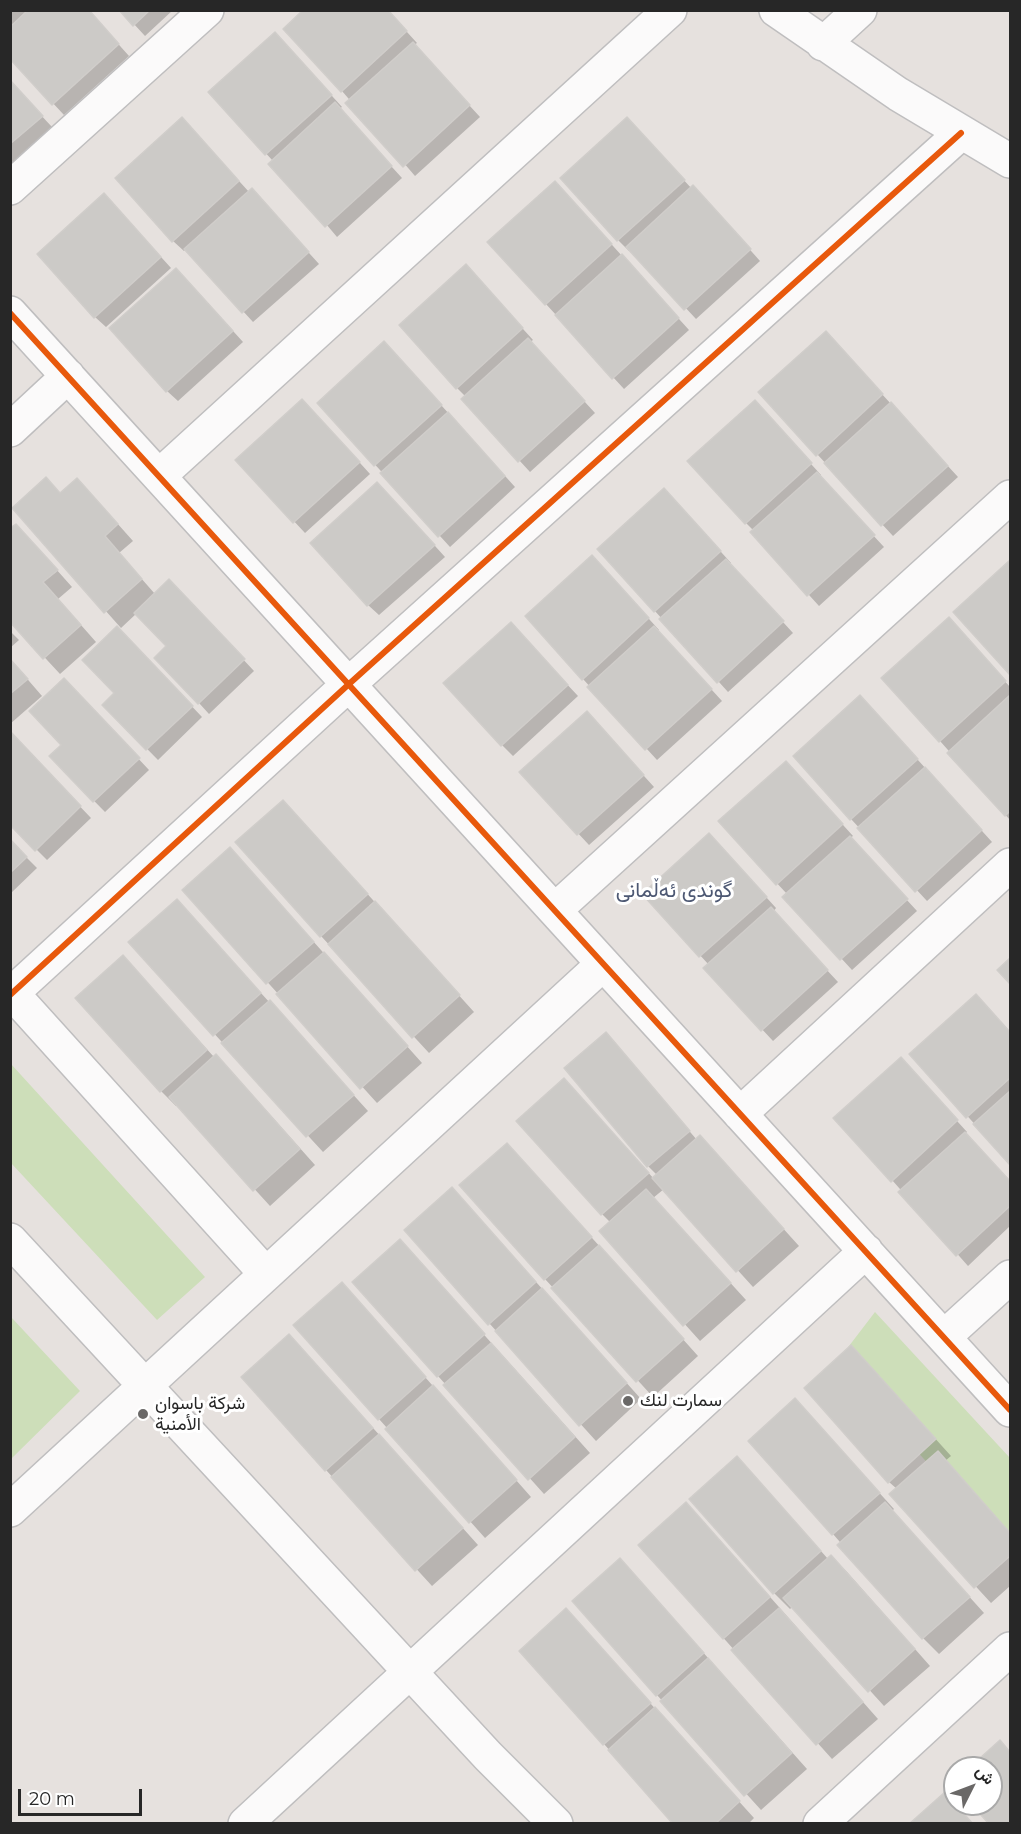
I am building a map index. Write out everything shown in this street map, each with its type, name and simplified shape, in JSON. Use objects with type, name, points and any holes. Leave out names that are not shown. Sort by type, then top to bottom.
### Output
[{"type":"street","points":[[10,188],[207,10]]},
{"type":"street","points":[[159,476],[670,10]]},
{"type":"street","points":[[776,10],[898,94],[1011,161]]},
{"type":"street","points":[[823,44],[860,10]]},
{"type":"street","points":[[267,1274],[11,994],[349,684],[961,133]]},
{"type":"street","points":[[10,313],[1011,1410]]},
{"type":"street","points":[[10,430],[68,376]]},
{"type":"street","points":[[555,910],[1011,497]]},
{"type":"street","points":[[740,1114],[1011,865]]},
{"type":"street","points":[[10,1510],[603,964]]},
{"type":"street","points":[[10,1240],[488,1756],[556,1824]]},
{"type":"street","points":[[245,1824],[866,1251]]},
{"type":"street","points":[[944,1337],[1011,1277]]},
{"type":"street","points":[[820,1824],[1011,1649]]},
{"type":"street","points":[[488,1756],[539,1824]]},
{"type":"green space","points":[[11,1064],[205,1277],[157,1320],[11,1163]]},
{"type":"green space","points":[[875,1312],[1010,1458],[1010,1553],[836,1363]]},
{"type":"green space","points":[[11,1317],[80,1391],[11,1459]]},
{"type":"building","points":[[28,10],[89,10],[119,44],[52,105],[10,59],[10,27]]},
{"type":"building","points":[[119,10],[150,10],[133,26]]},
{"type":"building","points":[[303,10],[388,10],[407,31],[341,92],[283,29]]},
{"type":"building","points":[[275,32],[332,95],[265,155],[208,92]]},
{"type":"building","points":[[413,42],[470,105],[403,167],[345,103]]},
{"type":"building","points":[[10,80],[43,116],[10,144]]},
{"type":"building","points":[[335,102],[392,166],[325,227],[268,164]]},
{"type":"building","points":[[182,117],[239,181],[172,242],[115,178]]},
{"type":"building","points":[[627,117],[685,180],[617,241],[560,178]]},
{"type":"building","points":[[555,181],[612,244],[545,305],[487,242]]},
{"type":"building","points":[[693,185],[751,249],[684,310],[626,247]]},
{"type":"building","points":[[252,188],[309,252],[242,313],[184,249]]},
{"type":"building","points":[[104,193],[161,257],[94,318],[37,254]]},
{"type":"building","points":[[622,254],[679,318],[612,379],[555,315]]},
{"type":"building","points":[[466,264],[523,328],[456,389],[399,325]]},
{"type":"building","points":[[176,268],[233,331],[166,392],[109,328]]},
{"type":"building","points":[[826,331],[883,394],[816,456],[758,392]]},
{"type":"building","points":[[528,338],[585,401],[518,462],[461,399]]},
{"type":"building","points":[[384,341],[442,405],[374,466],[317,403]]},
{"type":"building","points":[[302,399],[360,462],[293,523],[235,460]]},
{"type":"building","points":[[755,400],[812,463],[745,524],[687,461]]},
{"type":"building","points":[[891,402],[948,466],[881,526],[824,463]]},
{"type":"building","points":[[448,412],[505,476],[438,537],[380,473]]},
{"type":"building","points":[[817,472],[875,535],[807,596],[750,532]]},
{"type":"building","points":[[46,477],[60,493],[77,478],[118,524],[105,536],[142,579],[104,613],[12,508]]},
{"type":"building","points":[[377,482],[435,545],[367,606],[310,543]]},
{"type":"building","points":[[664,488],[721,551],[654,612],[597,549]]},
{"type":"building","points":[[16,524],[58,570],[43,582],[81,625],[43,659],[10,622],[10,528]]},
{"type":"building","points":[[592,555],[649,618],[582,680],[525,616]]},
{"type":"building","points":[[726,559],[784,621],[717,683],[659,619]]},
{"type":"building","points":[[1010,560],[1010,675],[953,612]]},
{"type":"building","points":[[169,579],[245,659],[198,704],[154,658],[166,646],[134,613]]},
{"type":"building","points":[[949,617],[1006,681],[939,742],[881,678]]},
{"type":"building","points":[[511,622],[568,685],[501,746],[443,683]]},
{"type":"building","points":[[117,626],[193,706],[146,750],[102,705],[114,693],[82,660]]},
{"type":"building","points":[[654,626],[712,689],[645,750],[587,687]]},
{"type":"building","points":[[10,659],[28,679],[10,694]]},
{"type":"building","points":[[64,678],[140,758],[93,802],[49,756],[61,745],[29,711]]},
{"type":"building","points":[[860,695],[918,759],[850,820],[793,756]]},
{"type":"building","points":[[1010,695],[1010,811],[1005,816],[947,753]]},
{"type":"building","points":[[587,711],[644,775],[577,835],[519,772]]},
{"type":"building","points":[[10,731],[81,806],[35,851],[10,825]]},
{"type":"building","points":[[786,761],[843,824],[776,885],[718,821]]},
{"type":"building","points":[[925,767],[982,830],[915,892],[857,828]]},
{"type":"building","points":[[283,800],[368,894],[320,937],[235,842]]},
{"type":"building","points":[[709,833],[767,897],[699,957],[642,894]]},
{"type":"building","points":[[850,836],[908,899],[840,960],[782,897]]},
{"type":"building","points":[[10,839],[27,857],[10,873]]},
{"type":"building","points":[[230,847],[314,942],[266,984],[182,890]]},
{"type":"building","points":[[177,899],[261,993],[213,1036],[128,942]]},
{"type":"building","points":[[375,901],[460,995],[412,1038],[328,944]]},
{"type":"building","points":[[771,907],[828,970],[761,1031],[703,968]]},
{"type":"building","points":[[324,952],[408,1046],[360,1089],[276,994]]},
{"type":"building","points":[[123,955],[207,1050],[160,1092],[75,998]]},
{"type":"building","points":[[1010,958],[1010,984],[997,970]]},
{"type":"building","points":[[976,994],[1010,1032],[1010,1078],[966,1118],[909,1054]]},
{"type":"building","points":[[270,1000],[354,1095],[306,1137],[221,1043]]},
{"type":"building","points":[[606,1032],[690,1131],[647,1167],[564,1068]]},
{"type":"building","points":[[216,1054],[300,1149],[253,1191],[169,1097]]},
{"type":"building","points":[[901,1057],[958,1120],[891,1182],[833,1118]]},
{"type":"building","points":[[564,1078],[649,1173],[601,1215],[516,1121]]},
{"type":"building","points":[[1010,1091],[1010,1165],[973,1124]]},
{"type":"building","points":[[965,1132],[1010,1181],[1010,1206],[956,1256],[898,1192]]},
{"type":"building","points":[[700,1135],[784,1229],[736,1272],[652,1178]]},
{"type":"building","points":[[507,1143],[592,1237],[544,1280],[459,1185]]},
{"type":"building","points":[[452,1187],[536,1282],[488,1325],[404,1230]]},
{"type":"building","points":[[646,1189],[731,1283],[683,1326],[599,1231]]},
{"type":"building","points":[[400,1239],[485,1334],[437,1377],[352,1282]]},
{"type":"building","points":[[599,1245],[684,1339],[636,1382],[551,1288]]},
{"type":"building","points":[[342,1282],[426,1377],[378,1420],[293,1325]]},
{"type":"building","points":[[542,1288],[627,1383],[579,1426],[495,1331]]},
{"type":"building","points":[[289,1334],[373,1428],[325,1471],[241,1377]]},
{"type":"building","points":[[491,1343],[575,1437],[528,1480],[443,1385]]},
{"type":"building","points":[[851,1345],[936,1439],[888,1483],[804,1388]]},
{"type":"building","points":[[433,1385],[517,1480],[469,1523],[385,1429]]},
{"type":"building","points":[[795,1398],[880,1493],[832,1535],[748,1441]]},
{"type":"building","points":[[379,1434],[463,1528],[415,1571],[331,1477]]},
{"type":"building","points":[[938,1451],[1010,1533],[1010,1556],[974,1588],[889,1494]]},
{"type":"building","points":[[737,1456],[821,1551],[773,1594],[689,1499]]},
{"type":"building","points":[[686,1502],[770,1597],[723,1639],[638,1545]]},
{"type":"building","points":[[885,1502],[970,1597],[922,1639],[837,1545]]},
{"type":"building","points":[[831,1555],[915,1649],[868,1692],[783,1598]]},
{"type":"building","points":[[620,1558],[704,1653],[656,1696],[572,1601]]},
{"type":"building","points":[[566,1608],[651,1703],[603,1745],[519,1651]]},
{"type":"building","points":[[779,1608],[863,1702],[816,1745],[731,1650]]},
{"type":"building","points":[[708,1658],[792,1753],[744,1796],[660,1701]]},
{"type":"building","points":[[655,1707],[740,1801],[715,1824],[673,1824],[608,1750]]},
{"type":"building","points":[[1000,1740],[1010,1752],[1010,1824],[989,1824],[982,1816],[1003,1816],[1003,1756],[982,1756]]},
{"type":"building","points":[[943,1794],[943,1816],[966,1816],[973,1824],[909,1824]]},
{"type":"cycle path","points":[[10,995],[349,684],[961,133]]},
{"type":"cycle path","points":[[10,313],[1010,1410]]},
{"type":"place","name":"سمارت لنك","points":[[628,1401]]},
{"type":"place","name":"شركة باسوان الأمنية","points":[[143,1414]]},
{"type":"district","name":"گوندی ئەڵمانی","points":[[674,891]]}]
